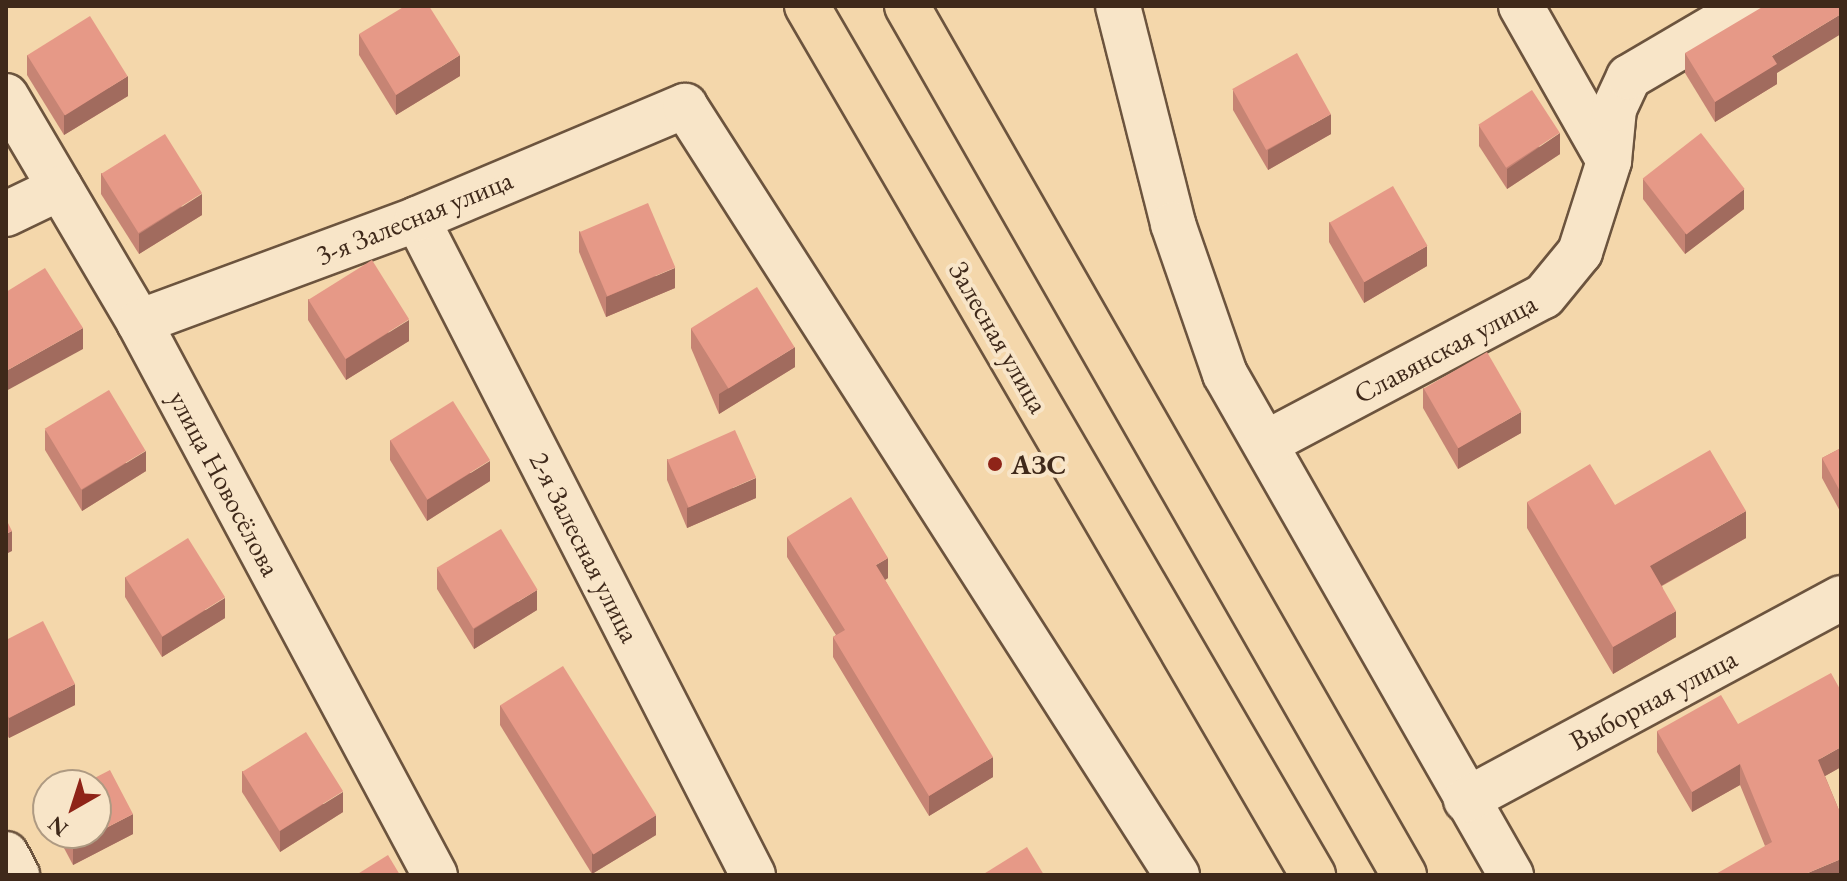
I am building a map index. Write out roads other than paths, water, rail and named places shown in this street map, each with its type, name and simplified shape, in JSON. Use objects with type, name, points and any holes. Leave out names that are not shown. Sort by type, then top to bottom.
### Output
[{"type":"main road","name":"Залесная улица","points":[[807,6],[1313,875]]},
{"type":"main road","points":[[907,6],[1404,875]]},
{"type":"street","points":[[1118,6],[1173,224],[1225,374],[1511,875]]},
{"type":"street","points":[[1521,6],[1609,161]]},
{"type":"street","name":"Славянская улица","points":[[1266,443],[1544,296],[1580,252],[1609,161],[1614,109],[1629,77],[1750,6]]},
{"type":"street","name":"улица Новосёлова","points":[[6,96],[139,322],[435,875]]},
{"type":"street","name":"3-я Залесная улица","points":[[139,322],[417,219],[685,106],[1177,875]]},
{"type":"street","points":[[6,214],[60,188]]},
{"type":"street","name":"2-я Залесная улица","points":[[417,219],[753,875]]},
{"type":"street","name":"Выборная улица","points":[[1466,800],[1841,598]]},
{"type":"street","points":[[6,854],[17,875]]},
{"type":"place","name":"АЗС","points":[[995,464]]}]
